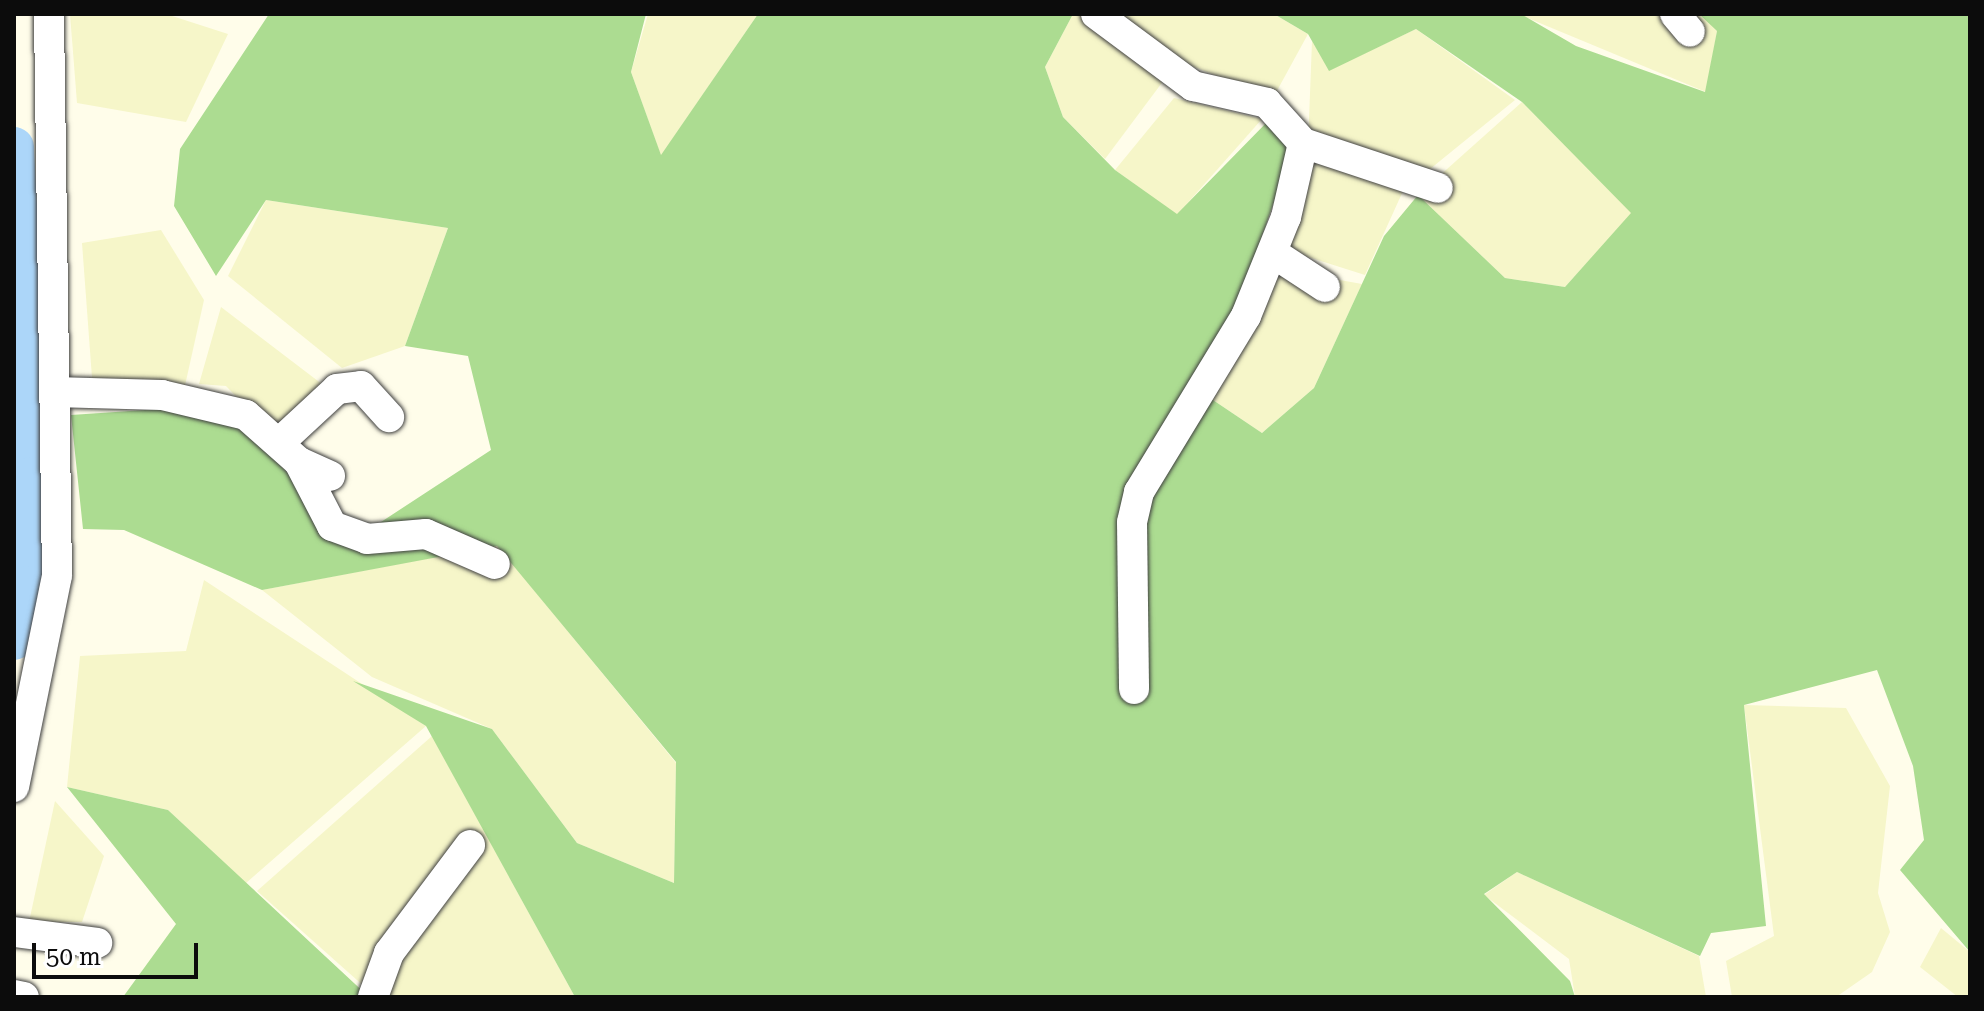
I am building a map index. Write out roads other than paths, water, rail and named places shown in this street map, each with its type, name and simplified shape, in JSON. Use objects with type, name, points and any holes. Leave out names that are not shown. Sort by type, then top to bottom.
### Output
[{"type":"street","points":[[14,787],[57,576],[49,14]]},
{"type":"street","points":[[1096,14],[1193,86],[1267,103],[1303,143],[1438,188]]},
{"type":"street","points":[[1134,689],[1132,545],[1139,492],[1246,316],[1273,253],[1303,143]]},
{"type":"street","points":[[1273,253],[1325,287]]},
{"type":"street","points":[[289,452],[337,389],[361,386],[389,417]]},
{"type":"street","points":[[54,392],[162,395],[246,415],[289,452],[330,476]]},
{"type":"street","points":[[289,452],[332,526],[367,539],[426,534],[495,564]]},
{"type":"street","points":[[373,997],[389,953],[470,845]]},
{"type":"street","points":[[14,932],[97,943]]},
{"type":"street","points":[[14,995],[24,997]]},
{"type":"waterway","points":[[14,147],[31,477],[29,586],[14,640]]}]
